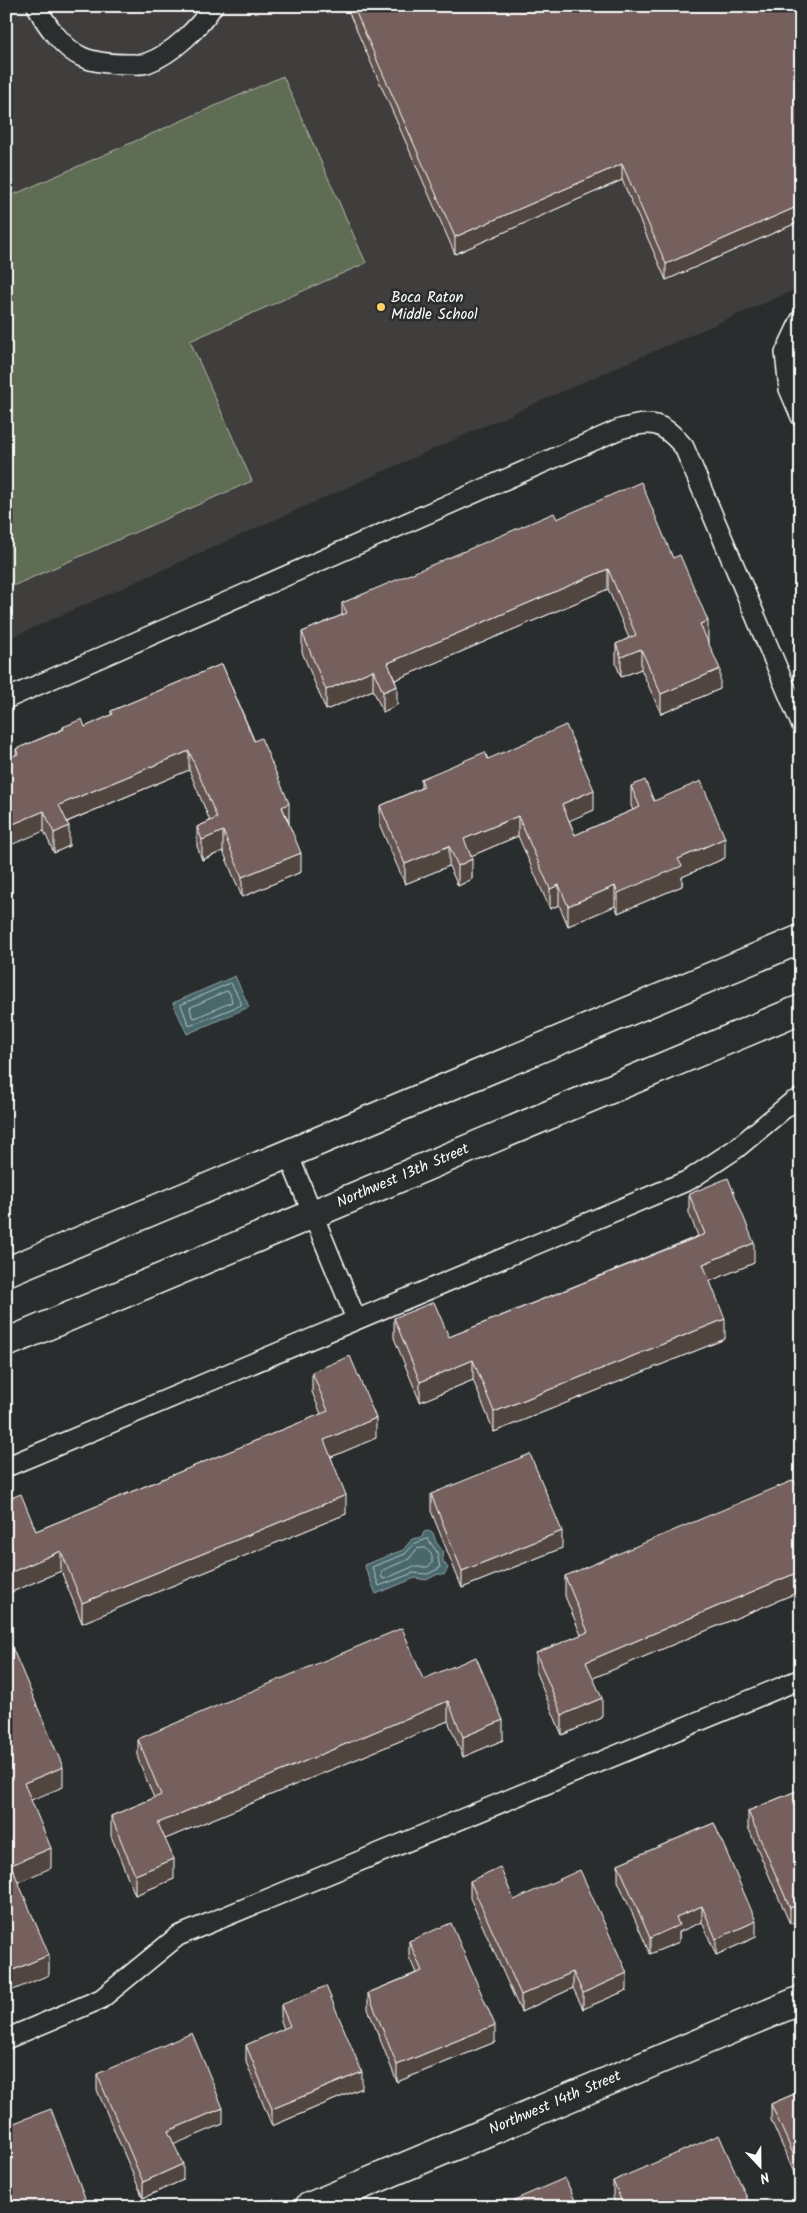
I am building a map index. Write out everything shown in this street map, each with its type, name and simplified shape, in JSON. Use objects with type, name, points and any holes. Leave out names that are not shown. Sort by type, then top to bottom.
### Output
[{"type":"street","points":[[6,1272],[801,939]]},
{"type":"street","name":"Northwest 13th Street","points":[[6,1343],[801,1009]]},
{"type":"street","name":"Northwest 14th Street","points":[[309,2207],[801,2000]]},
{"type":"lane","points":[[37,6],[42,19],[62,41],[81,57],[114,64],[146,63],[174,47],[202,23],[213,6]]},
{"type":"lane","points":[[801,319],[785,353],[789,389],[801,417]]},
{"type":"lane","points":[[6,699],[611,433],[646,422],[668,429],[684,447],[801,724]]},
{"type":"lane","points":[[6,1468],[689,1180],[729,1154],[792,1102],[801,1098]]},
{"type":"lane","points":[[288,1154],[356,1319]]},
{"type":"lane","points":[[6,2039],[101,2000],[178,1936],[801,1679]]},
{"type":"shaded area","name":"Boca Raton Middle School","points":[[6,6],[801,6],[801,287],[574,386],[6,640]]},
{"type":"green space","points":[[283,76],[366,263],[190,341],[252,481],[6,589],[6,198]]},
{"type":"water","points":[[235,976],[249,1007],[187,1034],[173,1003]]},
{"type":"water","points":[[424,1532],[433,1533],[436,1542],[442,1550],[443,1561],[448,1568],[444,1575],[438,1574],[426,1580],[415,1578],[376,1594],[364,1565],[403,1550],[412,1539],[422,1537]]},
{"type":"building","points":[[353,6],[801,6],[801,205],[666,264],[622,164],[455,237]]},
{"type":"building","points":[[641,482],[673,558],[680,555],[708,621],[700,624],[720,669],[661,694],[641,649],[621,657],[616,644],[636,635],[608,569],[388,663],[397,686],[383,692],[373,670],[326,690],[302,632],[347,613],[342,603],[554,513],[557,519]]},
{"type":"building","points":[[222,664],[254,741],[261,738],[289,803],[282,807],[301,853],[242,877],[223,831],[202,840],[197,827],[217,818],[189,751],[59,805],[69,826],[54,833],[44,811],[6,827],[6,759],[18,754],[16,749],[64,729],[63,727],[82,719],[85,727],[113,714],[111,711]]},
{"type":"building","points":[[566,725],[594,790],[562,804],[575,835],[640,807],[631,786],[645,780],[654,801],[701,781],[725,838],[678,859],[682,866],[618,893],[615,886],[568,906],[559,885],[550,889],[518,816],[464,839],[472,859],[458,866],[449,846],[405,864],[380,806],[424,787],[421,779],[485,752],[488,759]]},
{"type":"building","points":[[728,1178],[754,1243],[703,1264],[725,1319],[494,1412],[473,1360],[420,1382],[394,1318],[434,1302],[449,1337],[705,1234],[689,1194]]},
{"type":"building","points":[[350,1356],[376,1418],[324,1440],[346,1495],[82,1603],[61,1551],[7,1574],[6,1500],[21,1494],[36,1531],[328,1411],[312,1372]]},
{"type":"building","points":[[530,1454],[562,1531],[462,1571],[431,1494]]},
{"type":"building","points":[[794,1480],[801,1495],[801,1571],[586,1662],[602,1698],[562,1715],[536,1653],[588,1632],[565,1576]]},
{"type":"building","points":[[402,1628],[423,1679],[476,1657],[503,1720],[463,1737],[448,1701],[158,1823],[174,1859],[135,1875],[111,1816],[161,1795],[138,1739]]},
{"type":"building","points":[[6,1633],[63,1767],[24,1783],[51,1848],[11,1865],[49,1955],[6,1973]]},
{"type":"building","points":[[801,1789],[801,1903],[790,1908],[748,1811]]},
{"type":"building","points":[[714,1823],[756,1921],[716,1939],[702,1906],[676,1917],[679,1925],[650,1938],[618,1864]]},
{"type":"building","points":[[500,1867],[514,1900],[580,1870],[627,1973],[583,1993],[573,1972],[521,1995],[470,1881]]},
{"type":"building","points":[[451,1923],[495,2025],[397,2065],[368,1993],[422,1971],[409,1941]]},
{"type":"building","points":[[326,1986],[362,2072],[272,2109],[246,2045],[290,2026],[281,2005]]},
{"type":"building","points":[[192,2033],[223,2108],[168,2131],[183,2164],[143,2182],[97,2074]]},
{"type":"building","points":[[801,2091],[801,2166],[799,2167],[771,2104]]},
{"type":"building","points":[[51,2109],[87,2203],[76,2207],[62,2207],[61,2204],[54,2207],[6,2207],[6,2126]]},
{"type":"building","points":[[719,2135],[751,2207],[624,2207],[613,2181]]},
{"type":"building","points":[[565,2178],[578,2207],[514,2207],[516,2206],[514,2200]]},
{"type":"place","name":"Boca Raton Middle School","points":[[381,307]]}]
